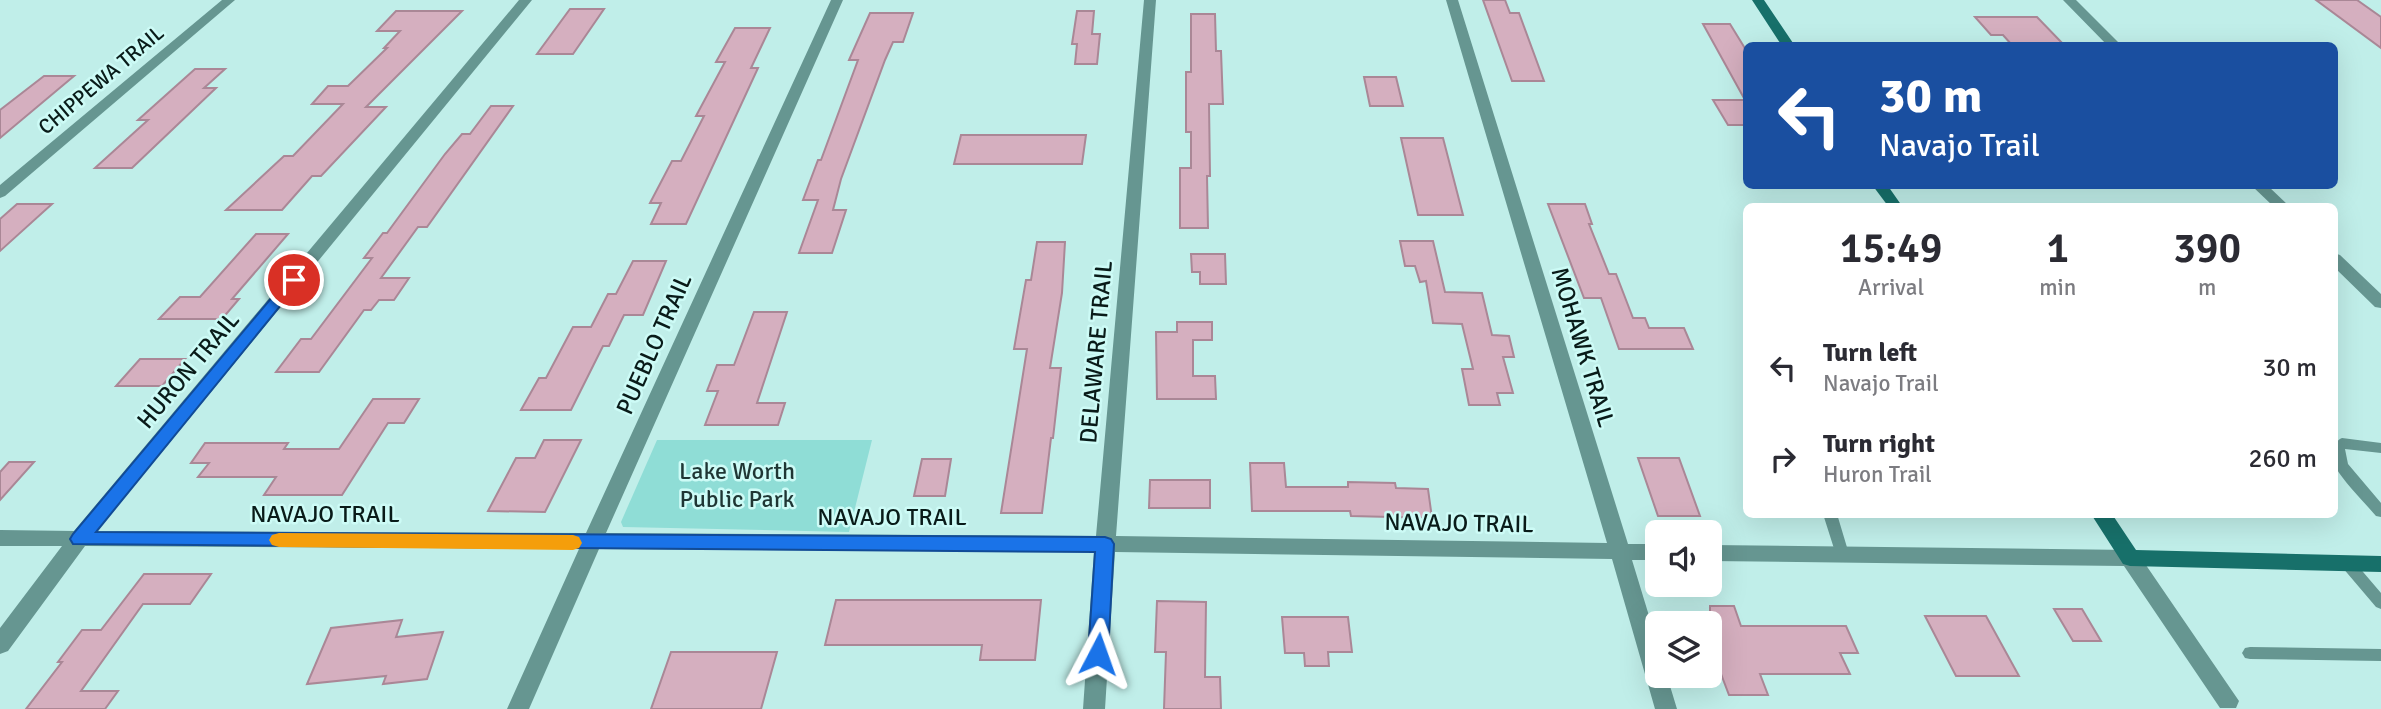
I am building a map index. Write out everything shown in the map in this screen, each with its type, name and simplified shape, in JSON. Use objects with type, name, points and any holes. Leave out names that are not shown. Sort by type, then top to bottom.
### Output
[{"type":"street","name":"CHIPPEWA TRAIL","points":[[0,192],[229,0]]},
{"type":"street","name":"HURON TRAIL","points":[[0,645],[79,539],[526,0]]},
{"type":"street","name":"PUEBLO TRAIL","points":[[518,709],[674,356],[837,0]]},
{"type":"street","name":"DELAWARE TRAIL","points":[[1094,709],[1150,0]]},
{"type":"street","name":"MOHAWK TRAIL","points":[[1452,0],[1666,709]]},
{"type":"street","points":[[1758,0],[1786,42]]},
{"type":"street","points":[[2069,0],[2112,42]]},
{"type":"street","points":[[2263,189],[2278,203]]},
{"type":"street","points":[[2338,262],[2381,303]]},
{"type":"street","points":[[2104,518],[2228,701]]},
{"type":"street","name":"NAVAJO TRAIL","points":[[0,538],[1105,544],[1645,552]]},
{"type":"street","points":[[1722,553],[2381,564]]},
{"type":"lane","points":[[2381,448],[2343,443],[2338,449],[2342,466],[2381,512]]},
{"type":"lane","points":[[1831,518],[1842,554]]},
{"type":"lane","points":[[2347,563],[2381,603]]},
{"type":"lane","points":[[2250,653],[2381,655]]},
{"type":"green space","name":"Lake Worth Public Park","points":[[657,440],[872,440],[849,532],[623,527],[621,522]]},
{"type":"building","points":[[1483,0],[1505,0],[1510,13],[1519,13],[1544,81],[1512,81]]},
{"type":"building","points":[[2316,0],[2357,0],[2381,17],[2381,48]]},
{"type":"building","points":[[570,9],[604,9],[573,54],[537,54]]},
{"type":"building","points":[[396,11],[462,11],[366,107],[386,107],[321,176],[312,176],[282,210],[226,210],[284,156],[293,156],[343,104],[312,104],[328,86],[348,86],[387,48],[384,48],[400,31],[377,31]]},
{"type":"building","points":[[1077,11],[1094,11],[1092,34],[1100,34],[1097,64],[1075,64],[1077,44],[1072,44]]},
{"type":"building","points":[[870,13],[913,13],[903,42],[893,42],[885,60],[841,179],[833,210],[846,210],[832,253],[799,253],[818,200],[803,200],[818,160],[821,160],[858,60],[849,60]]},
{"type":"building","points":[[1191,14],[1215,14],[1216,51],[1221,51],[1223,104],[1209,104],[1208,228],[1180,228],[1180,168],[1191,168],[1191,132],[1186,132],[1186,72],[1191,72]]},
{"type":"building","points":[[1975,17],[2037,17],[2061,42],[2009,42],[2003,35],[1991,35]]},
{"type":"building","points":[[1703,24],[1730,24],[1743,45],[1743,96]]},
{"type":"building","points":[[735,28],[770,28],[751,68],[758,68],[686,224],[651,224],[661,203],[650,203],[672,161],[681,161],[704,116],[696,116],[725,62],[716,62]]},
{"type":"building","points":[[195,69],[225,69],[204,88],[216,88],[132,168],[95,168],[148,120],[138,120]]},
{"type":"building","points":[[44,76],[74,76],[0,138],[0,110]]},
{"type":"building","points":[[1364,77],[1396,77],[1403,106],[1370,106]]},
{"type":"building","points":[[1713,100],[1743,100],[1743,125],[1728,125]]},
{"type":"building","points":[[491,106],[513,106],[427,227],[418,227],[381,278],[409,278],[394,300],[379,300],[371,310],[364,310],[319,372],[276,372],[301,339],[311,339],[372,258],[364,258],[383,233],[387,233],[462,134],[470,134]]},
{"type":"building","points":[[961,135],[1086,135],[1082,164],[954,164]]},
{"type":"building","points":[[1401,138],[1443,138],[1463,215],[1418,215]]},
{"type":"building","points":[[17,204],[52,204],[0,251],[0,219]]},
{"type":"building","points":[[1548,204],[1585,204],[1592,224],[1589,224],[1609,274],[1616,274],[1633,318],[1645,318],[1649,328],[1684,328],[1693,349],[1619,349],[1601,298],[1584,298]]},
{"type":"building","points":[[256,234],[288,234],[232,299],[239,299],[222,319],[159,319],[180,297],[200,297]]},
{"type":"building","points":[[1400,241],[1433,241],[1445,292],[1482,293],[1492,335],[1509,336],[1514,357],[1503,357],[1513,393],[1497,393],[1500,405],[1469,405],[1462,369],[1473,369],[1462,324],[1433,323],[1426,281],[1420,282],[1415,266],[1405,266]]},
{"type":"building","points":[[1037,242],[1065,242],[1062,293],[1050,368],[1061,368],[1053,438],[1042,513],[1001,513],[1027,349],[1014,349],[1026,280],[1031,280]]},
{"type":"building","points":[[1191,254],[1225,254],[1226,284],[1200,284],[1200,272],[1192,272]]},
{"type":"building","points":[[633,261],[666,261],[643,315],[624,315],[609,346],[603,346],[571,410],[521,410],[539,378],[546,378],[573,327],[591,327],[608,294],[616,294]]},
{"type":"building","points":[[754,312],[787,312],[757,403],[785,403],[778,425],[705,425],[718,391],[707,391],[717,365],[734,365]]},
{"type":"building","points":[[1177,322],[1212,322],[1212,340],[1193,340],[1193,376],[1215,376],[1216,399],[1157,399],[1156,332],[1177,332]]},
{"type":"building","points":[[140,359],[185,359],[162,386],[116,386]]},
{"type":"building","points":[[373,399],[419,399],[404,423],[388,423],[342,495],[264,495],[276,477],[198,477],[209,463],[191,463],[205,443],[288,443],[284,449],[339,449]]},
{"type":"building","points":[[544,440],[581,440],[545,512],[488,511],[516,458],[535,458]]},
{"type":"building","points":[[1638,458],[1679,458],[1700,516],[1658,516]]},
{"type":"building","points":[[922,459],[951,459],[945,496],[914,496]]},
{"type":"building","points":[[9,462],[34,462],[0,500],[0,472]]},
{"type":"building","points":[[1250,463],[1284,463],[1286,487],[1348,487],[1348,482],[1395,483],[1396,488],[1428,489],[1432,518],[1351,516],[1350,511],[1252,511]]},
{"type":"building","points":[[1150,480],[1210,480],[1210,508],[1149,508]]},
{"type":"building","points":[[144,574],[211,574],[190,604],[143,604],[81,691],[118,691],[105,709],[26,709],[62,662],[58,662],[82,630],[101,630]]},
{"type":"building","points":[[836,600],[1041,600],[1035,660],[980,660],[982,645],[825,645]]},
{"type":"building","points":[[1157,601],[1206,602],[1205,677],[1220,677],[1221,709],[1164,709],[1166,652],[1155,652]]},
{"type":"building","points":[[1710,606],[1734,606],[1741,626],[1846,626],[1858,653],[1840,653],[1850,674],[1760,674],[1768,695],[1729,695],[1722,677],[1722,611],[1710,611]]},
{"type":"building","points":[[2054,609],[2082,609],[2101,641],[2073,641]]},
{"type":"building","points":[[1925,616],[1986,616],[2019,676],[1956,676]]},
{"type":"building","points":[[1282,617],[1348,617],[1352,652],[1328,652],[1329,666],[1305,666],[1304,653],[1285,653]]},
{"type":"building","points":[[402,620],[396,637],[443,632],[427,679],[383,684],[386,676],[307,684],[331,628]]},
{"type":"building","points":[[671,652],[777,652],[761,709],[651,709]]},
{"type":"slow traffic","points":[[279,540],[573,543]]},
{"type":"route","points":[[294,280],[79,539],[1105,544],[1098,654]]}]
